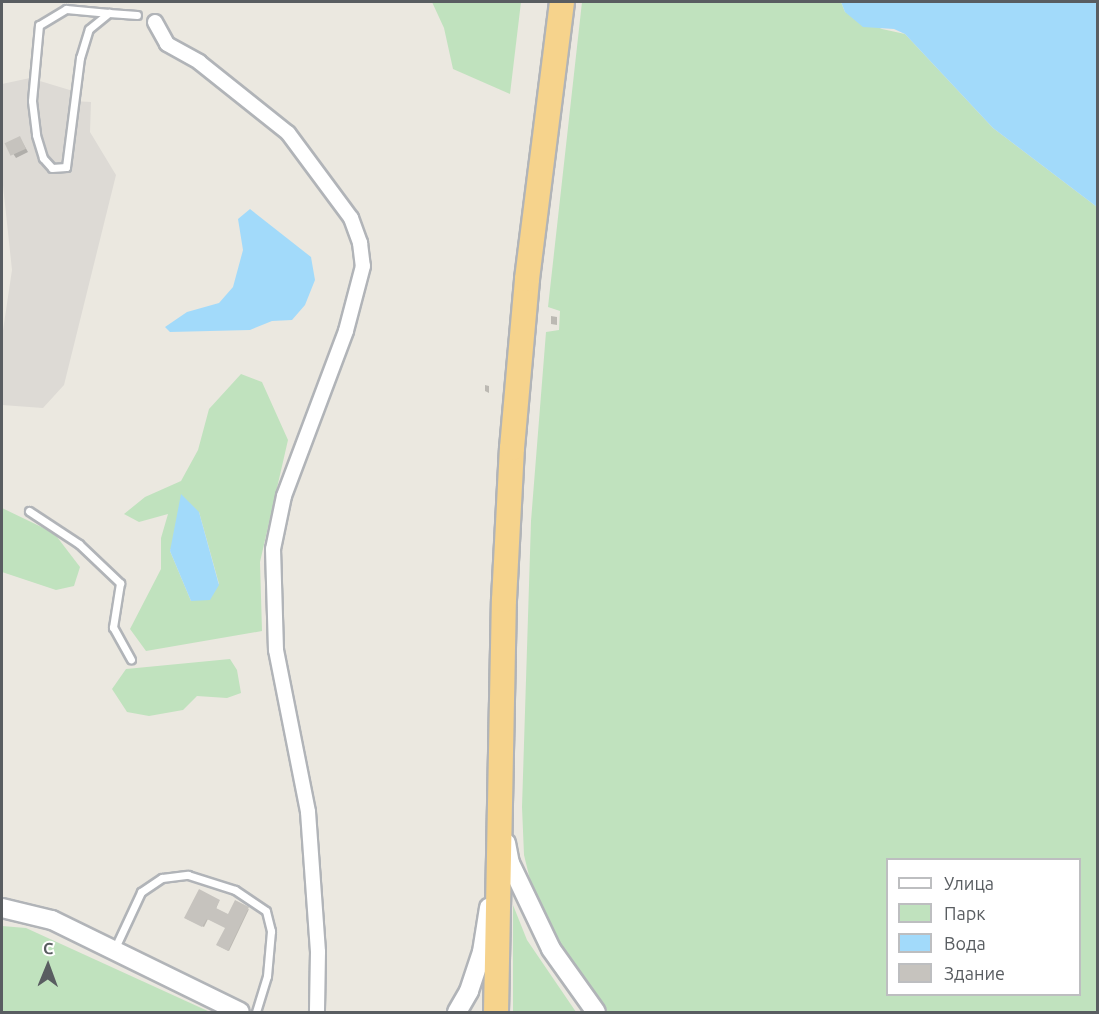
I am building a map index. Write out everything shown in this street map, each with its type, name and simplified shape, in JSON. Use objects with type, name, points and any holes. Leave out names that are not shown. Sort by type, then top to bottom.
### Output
[{"type":"highway","points":[[496,1012],[499,780],[512,448],[527,279],[562,2]]},
{"type":"main road","points":[[499,780],[510,863],[550,949],[596,1012]]},
{"type":"main road","points":[[457,1012],[482,952],[490,896],[497,881]]},
{"type":"main road","points":[[2,908],[52,920],[240,1012]]},
{"type":"street","points":[[155,22],[167,44],[199,62],[288,133],[351,218],[360,243],[363,266],[346,331],[284,496],[273,549],[276,650],[308,812],[318,952],[317,1012]]},
{"type":"lane","points":[[109,13],[89,29],[80,58],[66,167],[52,168],[43,158],[36,135],[32,101],[39,25],[66,9],[137,15]]},
{"type":"lane","points":[[29,511],[80,544],[120,583],[113,627],[131,659]]},
{"type":"lane","points":[[114,950],[141,892],[162,878],[188,875],[235,890],[266,912],[271,931],[267,976],[256,1012]]},
{"type":"shaded area","points":[[30,78],[73,91],[72,101],[91,102],[90,132],[116,175],[64,385],[43,408],[2,405],[2,337],[12,270],[2,176],[2,84]]},
{"type":"green space","points":[[432,2],[521,2],[510,94],[453,69],[444,28]]},
{"type":"green space","points":[[582,2],[841,2],[845,12],[882,29],[905,34],[993,128],[1097,207],[1097,1012],[606,1012],[558,946],[535,900],[524,855],[522,807],[531,521],[546,332],[559,330],[560,311],[548,307]]},
{"type":"green space","points":[[241,374],[262,382],[288,440],[260,562],[262,631],[146,651],[130,629],[161,569],[161,538],[168,514],[139,522],[124,514],[145,497],[181,481],[198,450],[209,409]],"holes":[[[199,512],[219,584],[191,601],[170,551],[177,534]]]},
{"type":"green space","points":[[2,508],[54,533],[80,567],[74,586],[56,590],[2,572]]},
{"type":"green space","points":[[230,659],[237,670],[241,693],[227,698],[197,696],[183,710],[149,716],[127,712],[112,689],[126,669]]},
{"type":"green space","points":[[513,905],[527,940],[576,1012],[513,1012]]},
{"type":"green space","points":[[2,926],[26,928],[210,1012],[2,1012]]},
{"type":"water","points":[[841,2],[1097,2],[1097,207],[993,128],[905,34],[894,29],[863,27],[845,12]]},
{"type":"water","points":[[250,209],[311,257],[315,280],[305,305],[292,320],[272,321],[250,330],[170,332],[165,327],[187,312],[219,303],[233,287],[243,250],[238,219]]},
{"type":"water","points":[[181,494],[199,512],[219,585],[210,600],[191,601],[170,551]]},
{"type":"building","points":[[20,136],[26,149],[11,156],[5,143]]},
{"type":"building","points":[[199,889],[220,900],[216,908],[228,914],[235,900],[249,907],[228,951],[216,945],[225,928],[207,919],[202,927],[184,918]]}]
